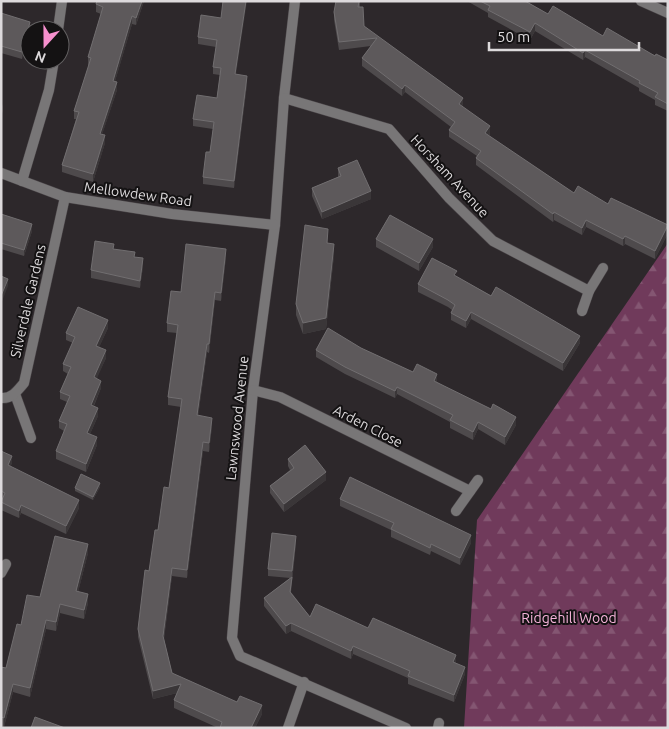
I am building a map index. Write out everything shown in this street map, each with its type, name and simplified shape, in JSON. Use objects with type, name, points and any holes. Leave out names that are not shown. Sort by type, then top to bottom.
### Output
[{"type":"street","name":"Lawnswood Avenue","points":[[295,1],[284,98],[275,225],[253,390],[232,638],[240,656],[304,682],[406,728]]},
{"type":"street","points":[[641,1],[668,13]]},
{"type":"street","points":[[59,20],[61,2]]},
{"type":"street","points":[[22,181],[49,90],[52,70]]},
{"type":"street","name":"Horsham Avenue","points":[[284,98],[389,129],[449,198],[493,240],[589,292]]},
{"type":"street","name":"Mellowdew Road","points":[[1,173],[65,197],[172,214],[275,225]]},
{"type":"street","name":"Silverdale Gardens","points":[[16,394],[24,383],[65,197]]},
{"type":"street","points":[[582,311],[589,292],[603,268]]},
{"type":"street","name":"Arden Close","points":[[253,390],[280,397],[470,492]]},
{"type":"street","points":[[1,398],[16,394],[31,438]]},
{"type":"street","points":[[456,511],[478,480]]},
{"type":"street","points":[[288,728],[304,682]]},
{"type":"green space","name":"Ridgehill Wood","points":[[668,243],[668,728],[464,728],[477,520]]},
{"type":"building","points":[[97,1],[142,1],[136,18],[132,16],[113,81],[117,82],[100,134],[105,135],[93,174],[62,165],[79,112],[74,111],[91,58],[88,57],[103,7],[96,4]]},
{"type":"building","points":[[223,1],[246,1],[235,74],[247,76],[234,181],[203,177],[206,152],[210,152],[214,122],[193,119],[197,95],[217,98],[221,68],[213,67],[217,40],[198,37],[201,15],[221,18]]},
{"type":"building","points":[[336,1],[359,1],[358,7],[363,7],[364,26],[463,98],[459,104],[490,126],[485,133],[574,193],[578,186],[608,204],[611,198],[668,225],[655,251],[625,236],[623,239],[586,220],[582,228],[554,212],[553,214],[476,158],[481,151],[449,130],[455,122],[405,85],[402,89],[362,58],[377,38],[339,42],[334,12]]},
{"type":"building","points":[[480,1],[525,1],[548,14],[553,6],[603,36],[607,28],[655,56],[656,54],[668,60],[668,104],[655,97],[658,93],[639,83],[640,81],[585,50],[583,53],[535,23],[530,32],[488,10],[490,6]]},
{"type":"building","points":[[1,13],[24,20],[20,20],[20,51],[1,46]]},
{"type":"building","points":[[357,160],[371,191],[322,212],[312,188],[341,176],[338,168]]},
{"type":"building","points":[[1,214],[32,224],[24,250],[1,243]]},
{"type":"building","points":[[390,215],[433,239],[419,263],[376,239]]},
{"type":"building","points":[[305,225],[328,229],[327,243],[334,244],[326,318],[303,323],[296,304]]},
{"type":"building","points":[[95,241],[114,244],[113,249],[135,252],[134,257],[143,258],[140,281],[91,270]]},
{"type":"building","points":[[186,244],[226,249],[221,293],[215,292],[209,344],[207,344],[197,415],[212,418],[209,443],[203,442],[187,570],[172,568],[163,636],[172,673],[237,702],[240,696],[262,705],[251,728],[220,728],[222,722],[174,700],[181,684],[153,691],[138,629],[145,570],[149,571],[155,530],[158,530],[164,487],[169,488],[182,399],[168,397],[178,325],[167,323],[171,291],[181,292]]},
{"type":"building","points":[[432,258],[457,271],[454,275],[491,296],[496,287],[580,336],[563,363],[471,312],[466,321],[451,313],[455,305],[418,284]]},
{"type":"building","points":[[1,276],[8,279],[1,296]]},
{"type":"building","points":[[78,307],[108,320],[96,346],[106,350],[94,377],[101,381],[91,405],[98,408],[87,433],[97,437],[86,464],[56,451],[67,424],[59,421],[70,396],[60,392],[71,367],[63,364],[75,337],[66,333]]},
{"type":"building","points":[[328,328],[361,348],[413,372],[417,364],[437,374],[434,381],[491,409],[493,404],[516,417],[505,437],[478,422],[473,432],[450,420],[453,415],[397,387],[395,391],[345,367],[316,350]]},
{"type":"building","points":[[305,445],[326,472],[284,504],[270,486],[294,468],[288,459]]},
{"type":"building","points":[[1,451],[12,456],[8,465],[79,500],[66,526],[21,505],[19,511],[1,502],[5,493],[1,491]]},
{"type":"building","points":[[81,474],[100,483],[93,497],[75,488]]},
{"type":"building","points":[[350,477],[471,535],[460,558],[431,544],[430,548],[391,529],[394,523],[340,499]]},
{"type":"building","points":[[272,533],[296,536],[292,571],[268,569]]},
{"type":"building","points":[[55,536],[88,544],[76,591],[88,594],[84,610],[60,604],[56,622],[46,620],[30,688],[13,684],[4,718],[1,717],[1,667],[6,668],[17,624],[21,625],[27,595],[40,597]]},
{"type":"building","points":[[292,577],[290,592],[310,617],[316,604],[368,628],[373,618],[456,655],[453,662],[465,667],[454,695],[408,676],[410,671],[353,646],[351,651],[291,623],[286,626],[264,598]]},
{"type":"building","points":[[35,717],[65,728],[31,728]]}]
